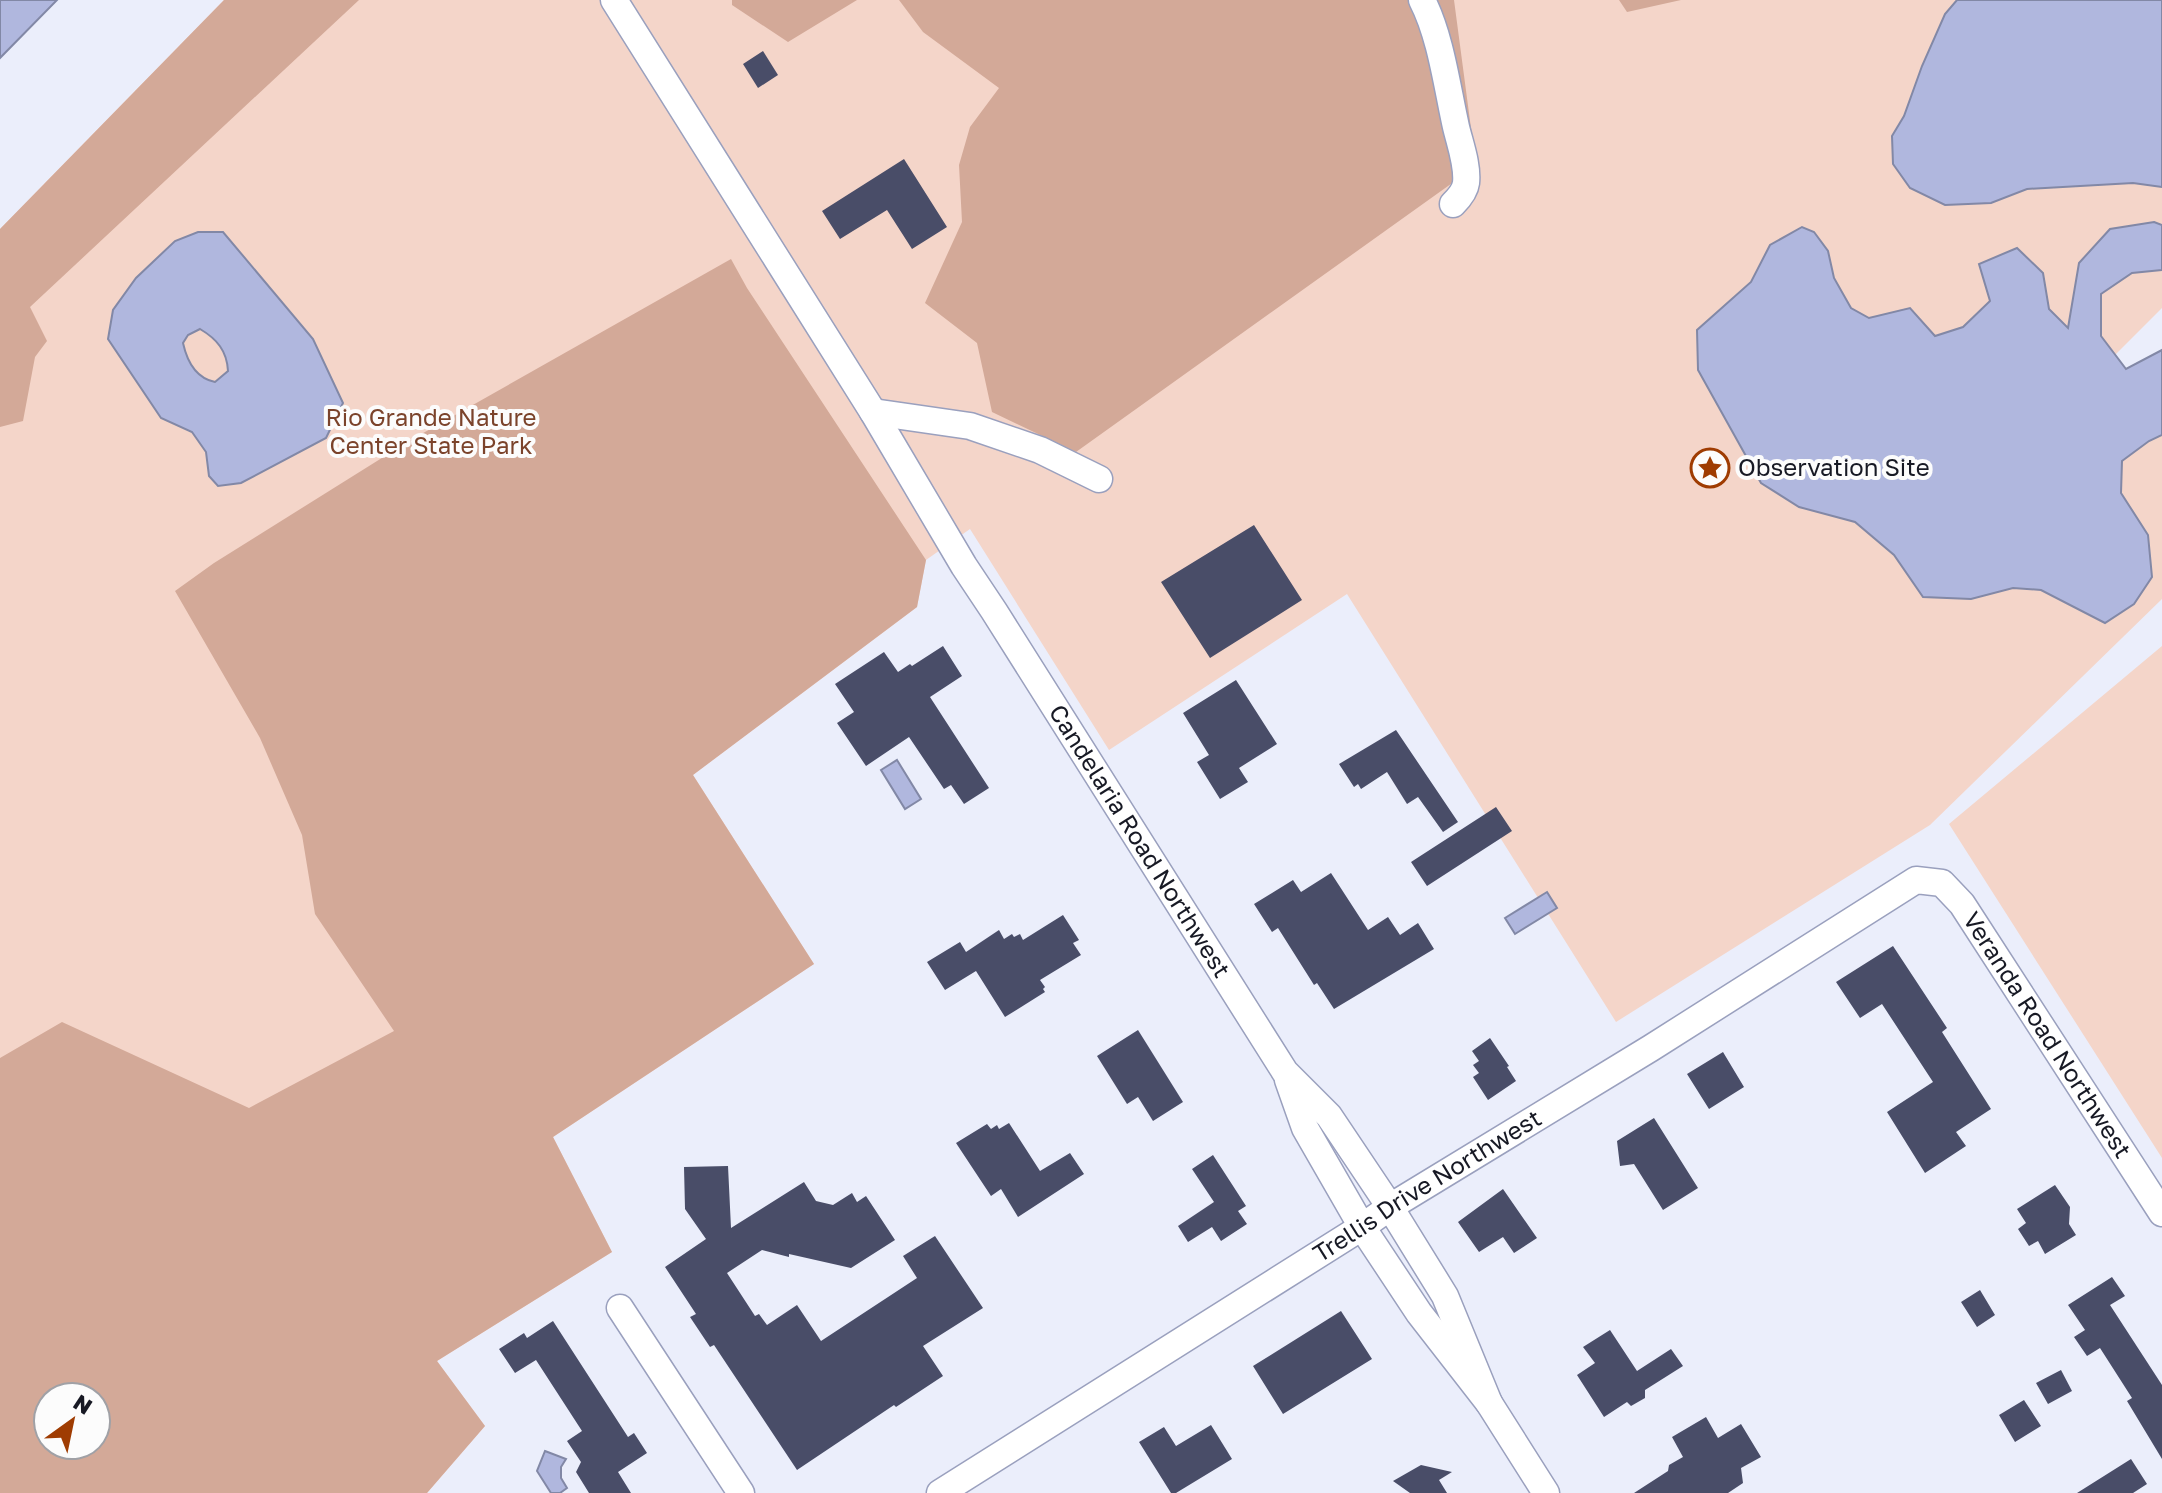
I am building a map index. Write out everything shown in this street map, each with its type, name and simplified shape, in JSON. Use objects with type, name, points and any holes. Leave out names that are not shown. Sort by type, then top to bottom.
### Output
[{"type":"street","name":"Candelaria Road Northwest","points":[[614,0],[873,412],[964,566],[1285,1072],[1305,1128],[1362,1227],[1419,1313],[1489,1403],[1546,1493]]},
{"type":"street","points":[[1422,0],[1440,56],[1464,163],[1466,184],[1453,204]]},
{"type":"street","points":[[873,412],[970,426],[1040,450],[1099,479]]},
{"type":"street","name":"Trellis Drive Northwest","points":[[940,1493],[1390,1207],[1651,1048],[1916,880]]},
{"type":"street","name":"Veranda Road Northwest","points":[[1916,880],[1942,883],[1962,904],[2162,1213]]},
{"type":"street","name":"Candelaria Road Northwest","points":[[1285,1072],[1329,1116],[1445,1296],[1489,1403]]},
{"type":"street","points":[[620,1308],[741,1493]]},
{"type":"green space","name":"Rio Grande Nature Center State Park","points":[[224,0],[2162,0],[2162,308],[2094,376],[2162,371],[2162,599],[1930,825],[1616,1022],[1347,594],[1109,750],[970,529],[926,560],[917,607],[693,775],[814,964],[553,1137],[612,1252],[437,1361],[485,1426],[427,1493],[0,1493],[0,229]]},
{"type":"green space","points":[[224,0],[359,0],[30,307],[47,341],[35,357],[23,421],[0,427],[0,229]]},
{"type":"green space","points":[[732,0],[857,0],[788,42],[732,5]]},
{"type":"green space","points":[[899,0],[1454,0],[1476,166],[1076,452],[992,412],[977,343],[925,303],[962,222],[959,165],[970,127],[999,88],[923,32]]},
{"type":"green space","points":[[1619,0],[1681,0],[1627,12]]},
{"type":"green space","points":[[731,259],[926,560],[917,607],[693,775],[814,964],[553,1137],[612,1252],[437,1361],[485,1426],[427,1493],[0,1493],[0,1058],[62,1022],[249,1108],[394,1031],[315,914],[302,835],[260,738],[175,591],[214,563],[409,441]]},
{"type":"green space","points":[[2162,646],[2162,1158],[1949,824]]},
{"type":"water","points":[[0,0],[57,0],[0,58]]},
{"type":"water","points":[[1957,0],[2162,0],[2162,187],[2133,183],[2027,189],[1991,203],[1945,205],[1910,188],[1893,164],[1892,136],[1904,116],[1945,14]]},
{"type":"water","points":[[2154,222],[2162,225],[2162,270],[2132,273],[2101,294],[2101,336],[2126,369],[2162,350],[2162,435],[2122,461],[2121,493],[2148,535],[2152,577],[2134,604],[2105,623],[2041,590],[2013,588],[1971,599],[1923,597],[1894,555],[1855,522],[1799,507],[1761,483],[1698,370],[1697,330],[1751,282],[1770,245],[1802,227],[1814,232],[1828,251],[1834,278],[1851,308],[1869,318],[1910,308],[1935,336],[1963,327],[1990,301],[1979,264],[2017,248],[2043,273],[2049,309],[2068,328],[2079,263],[2110,229]]},
{"type":"water","points":[[198,232],[223,232],[313,339],[343,403],[326,438],[241,483],[218,486],[209,476],[206,452],[192,432],[161,418],[108,339],[113,310],[136,278],[175,241]],"holes":[[[200,329],[216,341],[226,357],[228,371],[215,382],[202,377],[193,368],[183,343],[188,335]]]},
{"type":"water","points":[[897,760],[921,799],[905,809],[881,770]]},
{"type":"water","points":[[1547,892],[1557,908],[1515,934],[1505,918]]},
{"type":"water","points":[[545,1451],[566,1459],[561,1467],[561,1478],[567,1488],[560,1493],[551,1493],[537,1471]]},
{"type":"building","points":[[763,51],[778,75],[758,88],[743,64]]},
{"type":"building","points":[[904,159],[947,227],[912,249],[887,210],[840,239],[822,211]]},
{"type":"building","points":[[1254,525],[1302,600],[1210,658],[1161,582]]},
{"type":"building","points":[[943,646],[962,676],[930,697],[989,788],[964,804],[951,785],[944,789],[909,737],[866,766],[837,723],[854,712],[835,684],[884,652],[898,672]]},
{"type":"building","points":[[1236,680],[1277,744],[1239,768],[1248,782],[1220,799],[1197,762],[1209,755],[1183,713]]},
{"type":"building","points":[[1396,730],[1458,822],[1443,832],[1418,797],[1407,804],[1387,772],[1361,789],[1358,784],[1354,787],[1339,764]]},
{"type":"building","points":[[1496,807],[1512,831],[1427,886],[1411,862]]},
{"type":"building","points":[[1331,873],[1368,930],[1388,917],[1400,935],[1418,923],[1434,949],[1334,1009],[1317,983],[1314,985],[1278,928],[1272,932],[1254,904],[1293,880],[1301,892]]},
{"type":"building","points":[[1063,915],[1079,940],[1073,943],[1081,955],[1040,980],[1045,992],[1005,1017],[976,971],[945,990],[927,962],[960,942],[966,952],[999,930],[1004,939],[1020,934],[1023,940]]},
{"type":"building","points":[[1893,946],[1947,1028],[1942,1032],[1991,1109],[1956,1132],[1966,1146],[1925,1173],[1887,1112],[1933,1082],[1882,1004],[1860,1018],[1836,982]]},
{"type":"building","points":[[1138,1030],[1183,1102],[1153,1121],[1138,1097],[1127,1104],[1097,1056]]},
{"type":"building","points":[[1490,1038],[1516,1081],[1488,1100],[1473,1077],[1479,1073],[1473,1065],[1479,1061],[1472,1051]]},
{"type":"building","points":[[1723,1052],[1744,1087],[1709,1109],[1687,1074]]},
{"type":"building","points":[[1654,1118],[1698,1188],[1663,1210],[1634,1164],[1620,1166],[1617,1141]]},
{"type":"building","points":[[1009,1123],[1040,1171],[1070,1153],[1084,1174],[1018,1217],[1001,1189],[991,1196],[956,1143],[987,1124],[991,1129],[997,1125],[999,1129]]},
{"type":"building","points":[[1213,1155],[1246,1206],[1238,1211],[1247,1224],[1221,1241],[1212,1227],[1188,1242],[1178,1226],[1214,1202],[1192,1169]]},
{"type":"building","points":[[728,1166],[731,1228],[804,1182],[816,1201],[833,1205],[852,1193],[857,1202],[866,1196],[895,1240],[851,1268],[762,1250],[727,1273],[755,1316],[759,1314],[767,1325],[797,1305],[821,1341],[917,1278],[903,1256],[935,1236],[983,1308],[923,1346],[943,1376],[797,1470],[714,1345],[710,1347],[690,1317],[696,1314],[665,1267],[706,1239],[685,1209],[684,1167]]},
{"type":"building","points":[[2055,1185],[2070,1207],[2069,1224],[2076,1235],[2045,1254],[2038,1241],[2029,1246],[2018,1229],[2026,1223],[2017,1209]]},
{"type":"building","points":[[1503,1189],[1537,1238],[1514,1253],[1503,1237],[1479,1252],[1458,1222]]},
{"type":"building","points":[[2112,1277],[2125,1296],[2110,1305],[2162,1385],[2162,1459],[2127,1401],[2132,1398],[2100,1348],[2087,1356],[2074,1337],[2085,1330],[2068,1305]]},
{"type":"building","points":[[1980,1290],[1995,1315],[1977,1327],[1961,1302]]},
{"type":"building","points":[[1341,1311],[1372,1359],[1283,1414],[1253,1366]]},
{"type":"building","points":[[553,1321],[628,1437],[634,1433],[647,1453],[618,1472],[631,1493],[589,1493],[576,1472],[581,1462],[567,1441],[582,1431],[536,1360],[515,1373],[499,1349],[524,1333],[527,1338]]},
{"type":"building","points":[[1610,1330],[1637,1371],[1671,1349],[1683,1366],[1645,1390],[1645,1398],[1631,1406],[1627,1402],[1604,1417],[1577,1375],[1595,1363],[1583,1347]]},
{"type":"building","points":[[2061,1370],[2072,1391],[2048,1404],[2036,1383]]},
{"type":"building","points":[[2024,1400],[2041,1426],[2015,1442],[1999,1415]]},
{"type":"building","points":[[1706,1417],[1718,1438],[1741,1424],[1761,1457],[1741,1468],[1743,1483],[1728,1493],[1634,1493],[1668,1471],[1669,1465],[1683,1457],[1672,1437]]},
{"type":"building","points":[[1211,1425],[1232,1459],[1176,1493],[1171,1493],[1139,1442],[1164,1427],[1176,1446]]},
{"type":"building","points":[[2131,1459],[2147,1484],[2133,1493],[2077,1493]]},
{"type":"building","points":[[1421,1465],[1452,1472],[1439,1480],[1447,1493],[1410,1493],[1393,1481]]},
{"type":"place","name":"Observation Site","points":[[1710,468]]}]
